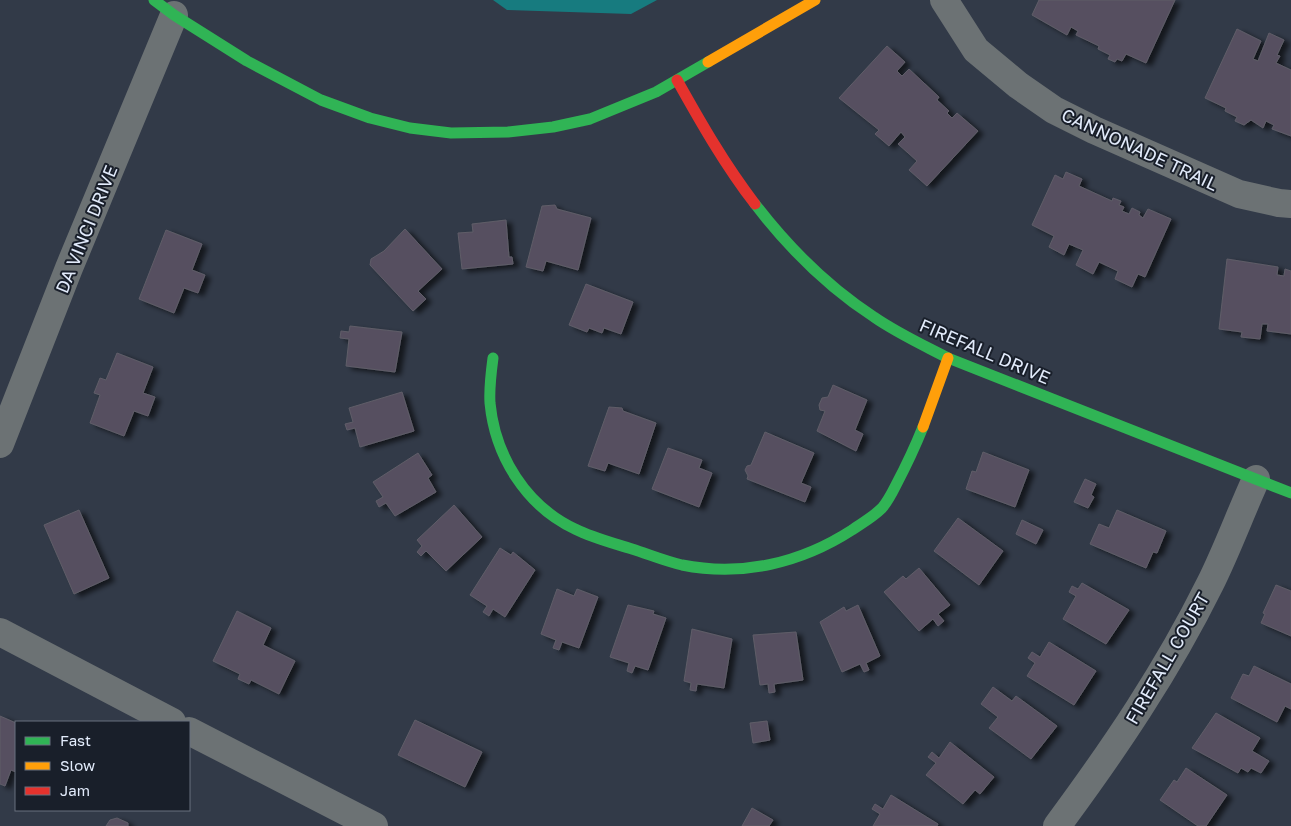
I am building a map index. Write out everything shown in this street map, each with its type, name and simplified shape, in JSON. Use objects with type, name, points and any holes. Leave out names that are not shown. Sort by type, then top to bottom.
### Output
[{"type":"street","points":[[164,8],[247,61],[321,100],[370,118],[418,129],[452,133],[480,133],[553,127],[590,119],[656,92],[815,0]]},
{"type":"street","name":"CANNONADE TRAIL","points":[[944,0],[976,50],[1018,85],[1054,110],[1094,130],[1239,194],[1291,204]]},
{"type":"street","name":"DA VINCI DRIVE","points":[[0,444],[69,268],[164,8]]},
{"type":"street","name":"FIREFALL DRIVE","points":[[677,80],[712,143],[763,216],[796,253],[828,283],[863,310],[902,335],[948,358],[1291,493]]},
{"type":"street","points":[[493,358],[490,389],[492,420],[499,445],[517,480],[527,493],[550,515],[589,536],[682,565],[719,570],[770,566],[805,556],[832,544],[863,523],[885,504],[911,458],[930,411],[948,358]]},
{"type":"street","name":"FIREFALL COURT","points":[[1057,826],[1099,769],[1143,703],[1188,626],[1211,582],[1256,479]]},
{"type":"street","points":[[0,632],[170,721]]},
{"type":"street","points":[[190,732],[374,826]]},
{"type":"shaded area","points":[[493,0],[657,0],[631,14],[507,10]]},
{"type":"building","points":[[1039,0],[1175,0],[1146,63],[1126,54],[1122,61],[1117,59],[1115,62],[1108,59],[1110,55],[1098,49],[1099,46],[1076,35],[1078,31],[1071,27],[1067,35],[1032,15]]},
{"type":"building","points":[[1237,29],[1261,41],[1253,59],[1258,61],[1269,33],[1284,40],[1277,55],[1280,56],[1276,63],[1291,70],[1291,136],[1272,129],[1274,125],[1266,121],[1263,128],[1251,120],[1244,125],[1235,121],[1237,117],[1225,111],[1226,108],[1205,98]]},
{"type":"building","points":[[887,46],[905,62],[897,71],[902,76],[909,69],[939,97],[937,100],[949,111],[947,113],[952,118],[957,113],[978,131],[927,186],[909,170],[917,161],[898,144],[905,137],[901,132],[889,146],[875,134],[879,130],[839,98]]},
{"type":"building","points":[[1066,172],[1082,179],[1079,186],[1112,201],[1113,198],[1121,201],[1119,205],[1124,207],[1122,211],[1129,214],[1132,208],[1140,212],[1139,215],[1143,218],[1148,209],[1171,219],[1145,277],[1138,274],[1132,287],[1115,279],[1118,271],[1099,262],[1093,274],[1076,265],[1083,250],[1069,244],[1064,255],[1049,247],[1054,236],[1032,225],[1055,175],[1063,179]]},
{"type":"building","points":[[555,205],[557,209],[591,218],[578,270],[546,261],[543,271],[526,267],[542,206]]},
{"type":"building","points":[[506,220],[509,257],[512,257],[513,264],[462,269],[458,233],[473,232],[472,224]]},
{"type":"building","points":[[405,229],[442,269],[418,291],[426,299],[413,311],[370,265],[371,259],[384,251]]},
{"type":"building","points":[[166,230],[202,244],[192,270],[205,275],[198,293],[184,288],[174,313],[139,299]]},
{"type":"building","points":[[1227,259],[1278,267],[1277,275],[1284,276],[1285,269],[1291,271],[1291,334],[1267,331],[1268,324],[1262,324],[1260,339],[1241,337],[1242,332],[1219,329]]},
{"type":"building","points":[[586,284],[633,302],[621,334],[604,328],[602,333],[589,328],[587,332],[569,325]]},
{"type":"building","points":[[350,326],[402,332],[395,372],[346,366],[349,339],[340,338],[341,331],[349,332]]},
{"type":"building","points":[[117,353],[153,367],[143,393],[155,397],[148,416],[134,411],[124,436],[90,423],[100,395],[94,393],[100,378],[106,380]]},
{"type":"building","points":[[833,385],[867,400],[855,430],[863,434],[856,451],[817,431],[825,411],[820,410],[819,405],[822,398],[828,397]]},
{"type":"building","points":[[402,392],[414,431],[360,447],[355,428],[347,430],[345,424],[353,422],[349,408]]},
{"type":"building","points":[[609,407],[622,408],[623,411],[656,423],[639,474],[608,463],[605,471],[588,466]]},
{"type":"building","points":[[765,432],[814,453],[801,483],[811,487],[805,502],[747,479],[748,476],[745,470],[747,466],[751,465]]},
{"type":"building","points":[[668,448],[702,460],[699,468],[712,473],[699,507],[652,489]]},
{"type":"building","points":[[983,452],[1029,470],[1015,507],[966,489],[972,471],[976,472]]},
{"type":"building","points":[[418,453],[432,475],[428,478],[436,492],[395,516],[386,503],[379,507],[376,501],[383,497],[373,482]]},
{"type":"building","points":[[1085,479],[1096,484],[1091,495],[1094,497],[1088,508],[1074,502]]},
{"type":"building","points":[[454,505],[482,537],[446,571],[426,551],[421,556],[417,552],[422,546],[417,540]]},
{"type":"building","points":[[79,510],[109,578],[74,594],[44,525]]},
{"type":"building","points":[[1117,510],[1166,531],[1157,553],[1153,552],[1146,568],[1090,544],[1099,524],[1109,528]]},
{"type":"building","points":[[958,518],[1003,551],[979,585],[934,551]]},
{"type":"building","points":[[1022,520],[1043,530],[1036,544],[1016,534]]},
{"type":"building","points":[[500,548],[511,555],[513,552],[535,570],[505,617],[493,609],[489,616],[483,612],[487,606],[470,595]]},
{"type":"building","points":[[919,568],[950,605],[938,614],[944,621],[938,626],[933,619],[919,631],[884,592],[903,576],[906,579]]},
{"type":"building","points":[[1082,583],[1129,610],[1106,644],[1063,619],[1076,596],[1069,592],[1072,586],[1078,589]]},
{"type":"building","points":[[1276,585],[1291,591],[1291,636],[1261,623],[1265,614],[1263,613]]},
{"type":"building","points":[[557,589],[574,596],[577,589],[598,597],[579,648],[562,642],[559,650],[553,648],[556,640],[541,634]]},
{"type":"building","points":[[628,605],[654,611],[653,614],[666,618],[648,670],[635,666],[632,673],[627,671],[629,663],[610,657]]},
{"type":"building","points":[[858,605],[880,656],[866,663],[869,670],[864,672],[860,664],[842,672],[820,622],[844,607],[846,611]]},
{"type":"building","points":[[237,611],[271,628],[263,645],[295,661],[279,694],[251,680],[249,684],[238,679],[240,674],[213,661]]},
{"type":"building","points":[[692,629],[732,639],[724,688],[697,684],[696,691],[690,690],[691,683],[684,681]]},
{"type":"building","points":[[796,632],[803,680],[774,684],[775,692],[769,693],[768,684],[760,685],[753,635]]},
{"type":"building","points":[[1049,642],[1096,671],[1074,705],[1027,676],[1035,663],[1028,658],[1032,652],[1040,657]]},
{"type":"building","points":[[1254,666],[1291,684],[1291,709],[1285,706],[1277,722],[1231,698],[1243,674],[1249,676]]},
{"type":"building","points":[[993,687],[1012,701],[1016,696],[1057,726],[1031,759],[989,728],[998,717],[981,704]]},
{"type":"building","points":[[1216,713],[1260,738],[1252,751],[1269,761],[1261,773],[1251,768],[1248,772],[1241,768],[1238,773],[1192,748]]},
{"type":"building","points":[[0,716],[15,723],[15,772],[11,770],[5,786],[0,784]]},
{"type":"building","points":[[415,720],[482,752],[465,787],[398,755]]},
{"type":"building","points":[[767,721],[770,740],[753,743],[750,723]]},
{"type":"building","points":[[950,742],[994,777],[980,794],[975,790],[963,804],[926,775],[936,763],[928,757],[932,752],[939,758]]},
{"type":"building","points":[[1186,768],[1227,795],[1206,826],[1198,826],[1160,800],[1174,780],[1177,782]]},
{"type":"building","points":[[891,795],[938,824],[937,826],[873,826],[880,814],[872,809],[875,804],[883,809]]},
{"type":"building","points":[[752,808],[773,820],[769,826],[742,826]]},
{"type":"building","points":[[117,818],[128,823],[128,826],[106,826],[110,820]]},
{"type":"traffic: fast","points":[[154,0],[174,15],[247,61],[321,100],[370,118],[410,128],[451,133],[508,132],[553,127],[590,119],[656,92],[708,62]]},
{"type":"traffic: fast","points":[[755,204],[795,251],[841,293],[883,323],[910,339],[948,358],[1291,493]]},
{"type":"traffic: fast","points":[[493,358],[490,380],[490,403],[493,423],[498,442],[506,460],[528,493],[557,519],[575,529],[682,565],[704,568],[749,568],[792,559],[833,541],[867,520],[884,505],[903,471],[923,427]]},
{"type":"traffic: slow","points":[[708,62],[815,0]]},
{"type":"traffic: slow","points":[[923,427],[948,358]]},
{"type":"traffic: jam","points":[[677,80],[723,159],[755,204]]}]
